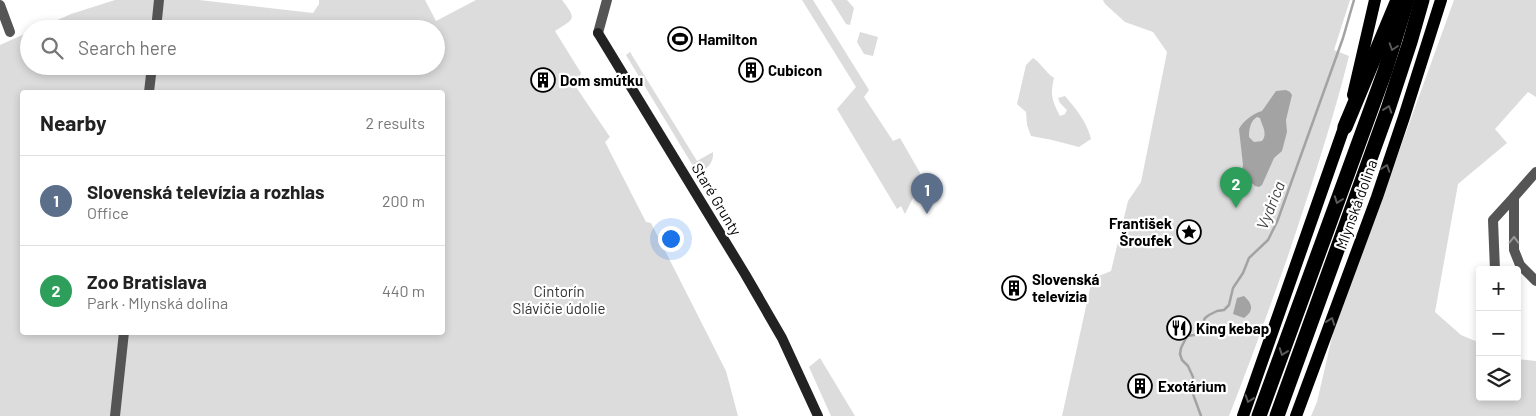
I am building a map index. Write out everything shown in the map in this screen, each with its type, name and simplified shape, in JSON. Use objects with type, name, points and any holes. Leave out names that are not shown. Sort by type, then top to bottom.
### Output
[{"type":"highway","points":[[1345,127],[1398,0]]},
{"type":"highway","points":[[1259,416],[1385,71],[1407,0]]},
{"type":"highway","points":[[1276,416],[1384,118],[1422,0]]},
{"type":"main road","points":[[1243,416],[1345,127],[1375,0]]},
{"type":"main road","name":"Mlynská dolina","points":[[1296,416],[1377,197],[1441,0]]},
{"type":"street","points":[[157,20],[159,0]]},
{"type":"street","name":"Staré Grunty","points":[[607,0],[598,33],[782,338],[818,416]]},
{"type":"street","points":[[0,5],[10,32]]},
{"type":"street","points":[[149,90],[151,75]]},
{"type":"street","points":[[1495,266],[1493,220],[1536,172]]},
{"type":"street","points":[[1514,196],[1514,250],[1520,265],[1536,281]]},
{"type":"street","points":[[116,416],[124,335]]},
{"type":"green space","name":"Cintorín Slávičie údolie","points":[[115,0],[199,0],[313,13],[319,4],[319,0],[425,0],[435,20],[57,20]]},
{"type":"green space","name":"Cintorín Slávičie údolie","points":[[476,0],[562,0],[570,11],[572,18],[555,31],[581,73],[576,87],[610,137],[605,142],[646,222],[651,223],[726,371],[738,416],[0,416],[0,45],[20,36],[20,75],[445,75],[445,20],[438,20]]},
{"type":"green space","points":[[802,0],[813,0],[869,90],[864,97],[893,141],[900,138],[923,178],[905,214],[901,206],[897,209],[837,109],[856,87]]},
{"type":"green space","points":[[831,0],[847,0],[854,8],[850,25],[846,24]]},
{"type":"green space","points":[[1103,0],[1350,0],[1334,50],[1349,56],[1335,107],[1288,256],[1229,416],[1062,416],[1092,279],[1111,271],[1128,201],[1141,182],[1167,52],[1153,32],[1125,22]]},
{"type":"green space","points":[[1454,0],[1536,0],[1536,97],[1528,92],[1495,129],[1507,143],[1458,184],[1435,312],[1461,335],[1476,341],[1476,401],[1521,401],[1521,359],[1536,361],[1536,416],[1311,416],[1317,402],[1333,333]]},
{"type":"green space","points":[[860,32],[878,37],[873,56],[864,54],[857,42]]},
{"type":"green space","points":[[630,52],[697,161],[713,152],[711,163],[703,170],[696,171],[626,55]]},
{"type":"green space","points":[[1033,58],[1054,78],[1052,97],[1060,116],[1065,114],[1067,110],[1058,98],[1065,96],[1084,121],[1091,139],[1079,147],[1031,136],[1027,125],[1026,112],[1017,104],[1026,65]]},
{"type":"green space","points":[[820,358],[855,416],[831,416],[809,367]]},
{"type":"shaded area","points":[[1286,90],[1292,95],[1286,120],[1287,132],[1282,151],[1274,158],[1262,185],[1259,187],[1241,175],[1243,165],[1239,129],[1249,118],[1262,111],[1276,91]],"holes":[[[1257,117],[1260,118],[1264,130],[1264,138],[1262,141],[1254,142],[1249,137],[1250,126]]]},
{"type":"shaded area","points":[[1244,296],[1251,305],[1251,310],[1244,318],[1233,314],[1237,298]]},
{"type":"waterway","name":"Vydrica","points":[[1201,416],[1193,394],[1193,377],[1188,366],[1182,360],[1181,348],[1187,336],[1199,332],[1205,318],[1217,311],[1224,310],[1229,305],[1233,288],[1243,273],[1249,258],[1268,240],[1277,222],[1343,38],[1354,0]]},
{"type":"place","name":"Hamilton","points":[[680,39]]},
{"type":"place","name":"Cubicon","points":[[751,70]]},
{"type":"place","name":"Dom smútku","points":[[543,80]]},
{"type":"place","name":"Zoo Bratislava","points":[[1236,208]]},
{"type":"place","name":"Slovenská televízia a rozhlas","points":[[927,214]]},
{"type":"place","name":"František Šroufek","points":[[1189,232]]},
{"type":"place","name":"Slovenská televízia","points":[[1014,288]]},
{"type":"place","name":"King kebap","points":[[1179,328]]},
{"type":"place","name":"Exotárium","points":[[1140,386]]}]
